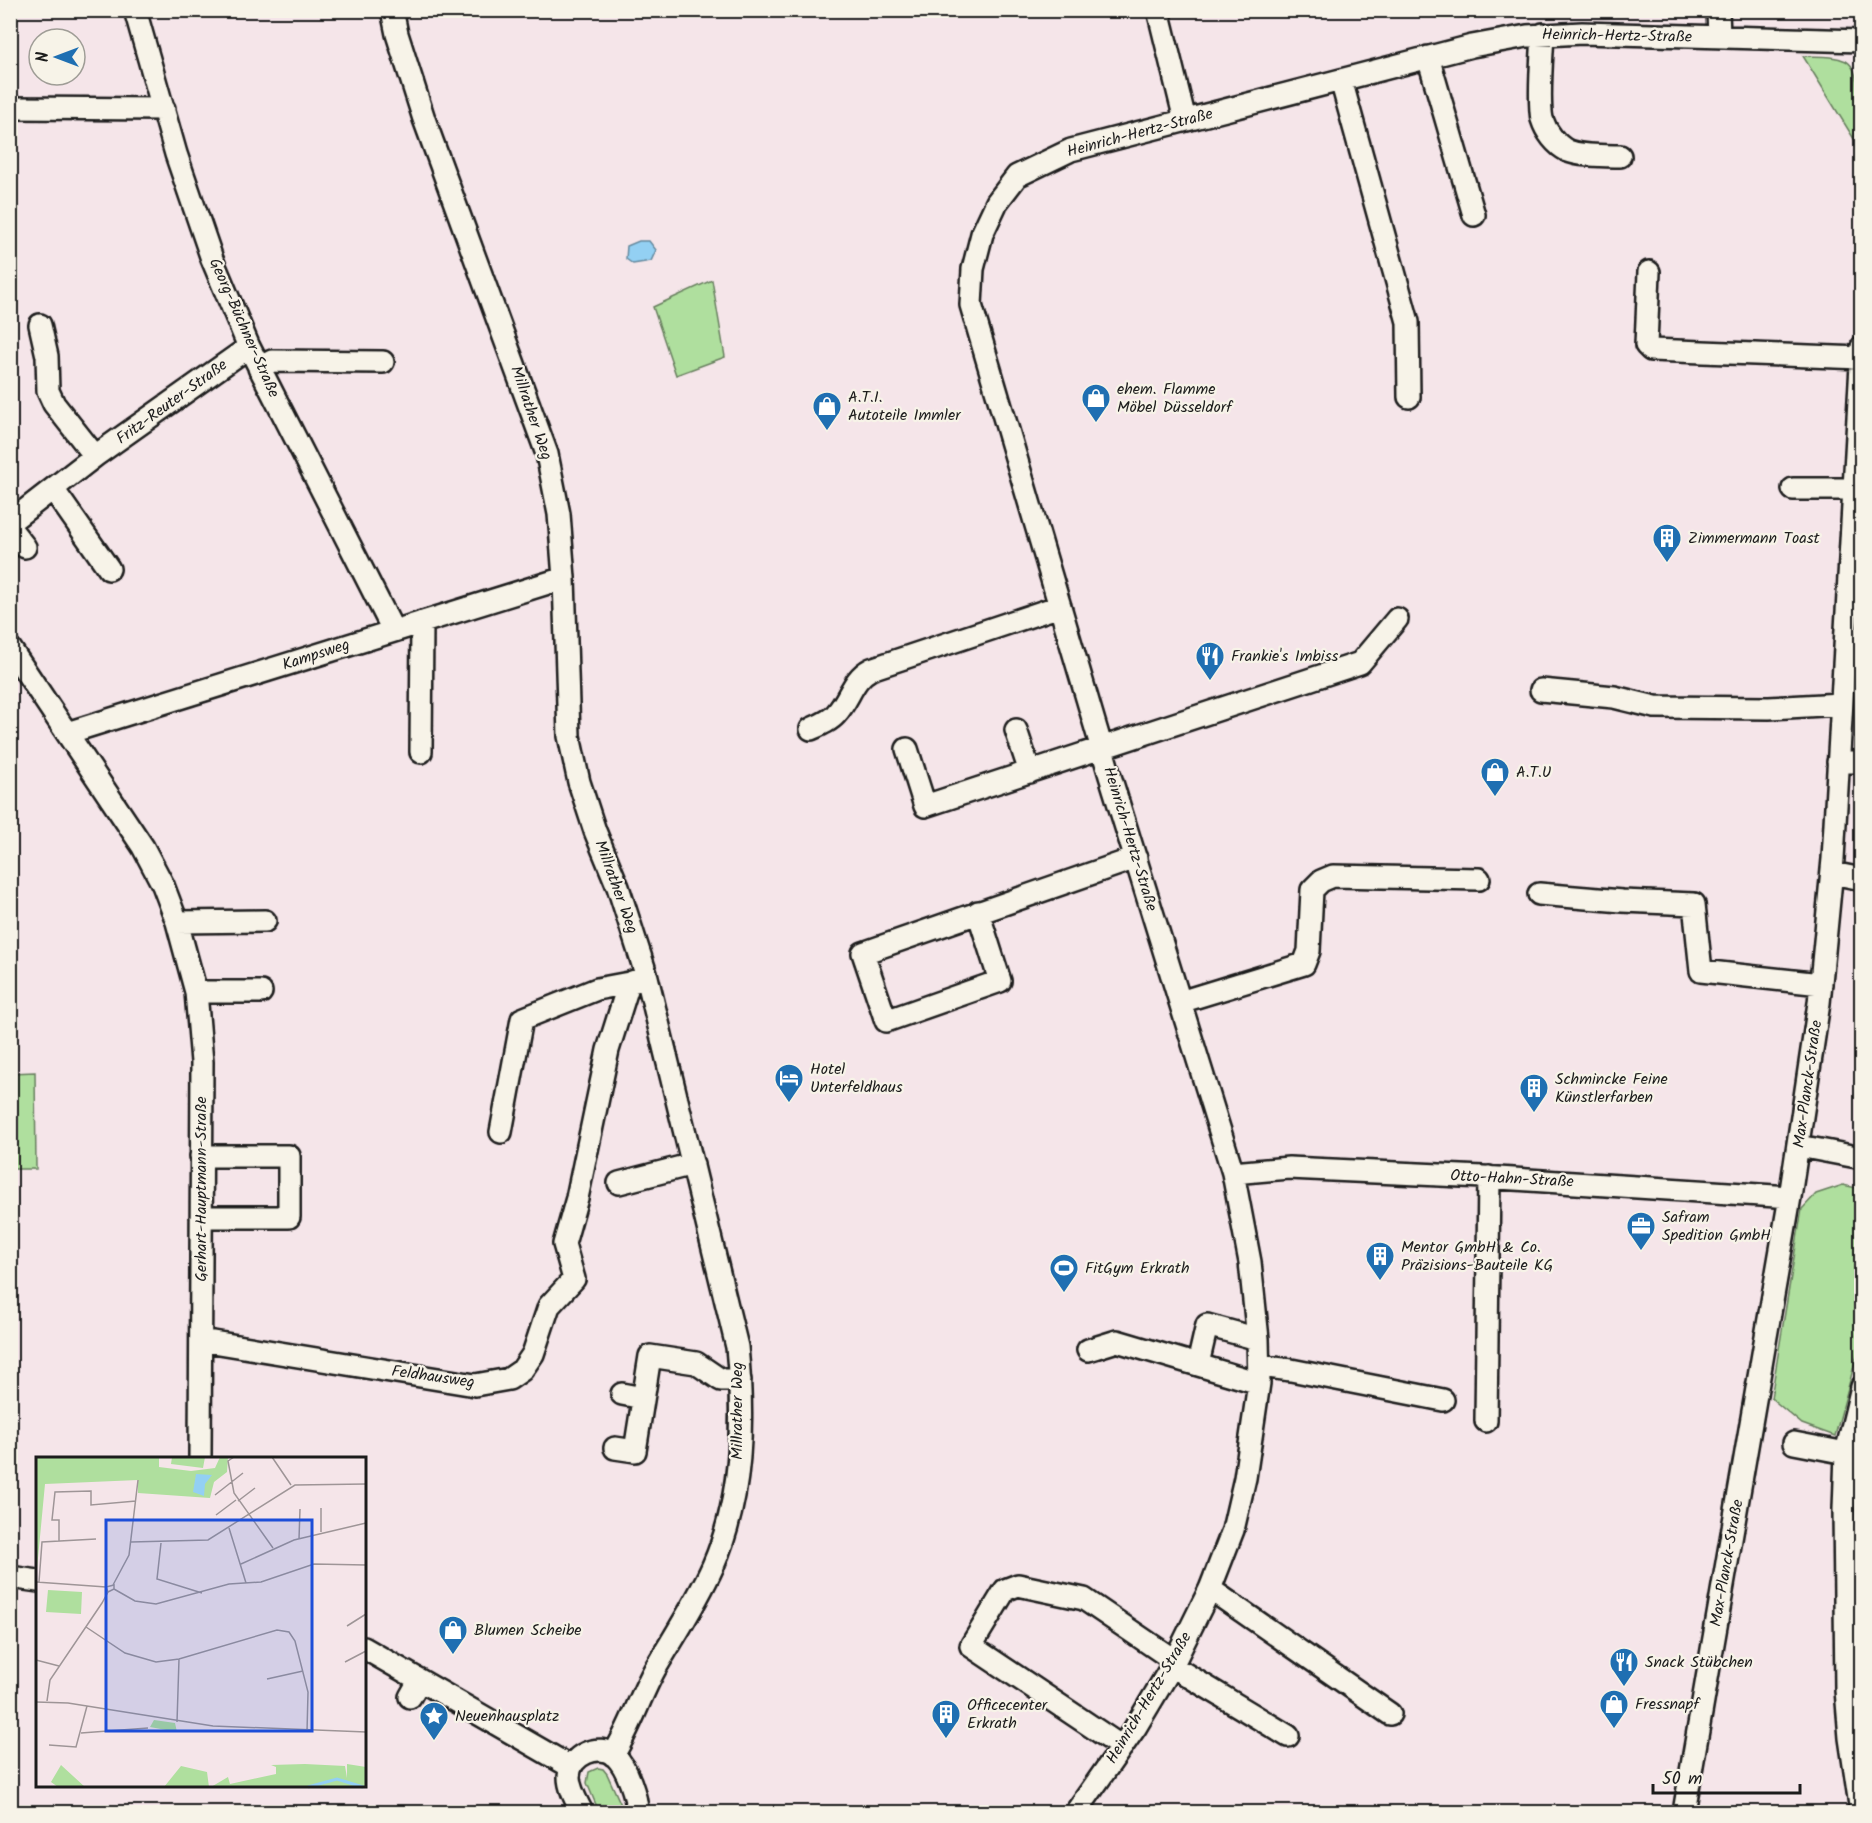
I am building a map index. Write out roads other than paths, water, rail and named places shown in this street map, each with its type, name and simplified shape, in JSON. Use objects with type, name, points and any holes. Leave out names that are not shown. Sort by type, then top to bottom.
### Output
[{"type":"street","name":"Georg-Büchner-Straße","points":[[135,10],[176,154],[212,259],[249,347],[393,630]]},
{"type":"street","name":"Millrather Weg","points":[[392,10],[397,34],[424,119],[547,454],[559,514],[564,578],[569,736],[582,792],[595,831],[618,886],[638,980],[693,1164],[737,1347],[741,1440],[729,1520],[714,1565],[693,1607],[654,1670],[613,1755]]},
{"type":"street","points":[[1158,10],[1185,120]]},
{"type":"street","points":[[1718,10],[1719,37]]},
{"type":"street","points":[[1543,34],[1542,117],[1548,133],[1568,150],[1582,154],[1620,156]]},
{"type":"street","name":"Heinrich-Hertz-Straße","points":[[1076,1812],[1122,1747],[1174,1663],[1210,1588],[1233,1530],[1245,1478],[1259,1374],[1257,1339],[1250,1262],[1233,1173],[1102,749],[971,305],[973,269],[982,234],[997,202],[1017,176],[1071,150],[1472,46],[1543,34],[1862,41]]},
{"type":"street","points":[[1428,57],[1474,215]]},
{"type":"street","points":[[1341,80],[1408,322],[1409,397]]},
{"type":"street","points":[[10,108],[164,109]]},
{"type":"street","points":[[1648,272],[1646,345],[1650,350],[1861,358]]},
{"type":"street","points":[[40,325],[48,356],[48,391],[54,404],[95,456]]},
{"type":"street","name":"Fritz-Reuter-Straße","points":[[10,522],[95,456],[249,347]]},
{"type":"street","name":"Max-Planck-Straße","points":[[1684,1812],[1799,1146],[1821,984],[1832,873],[1862,347]]},
{"type":"street","points":[[260,368],[272,361],[383,362]]},
{"type":"street","points":[[53,489],[110,568]]},
{"type":"street","points":[[1793,489],[1854,489]]},
{"type":"street","points":[[10,528],[25,547]]},
{"type":"street","name":"Kampsweg","points":[[67,733],[564,578]]},
{"type":"street","points":[[811,729],[835,716],[857,680],[871,669],[1060,606]]},
{"type":"street","points":[[907,749],[925,806],[1360,663],[1397,619]]},
{"type":"street","points":[[421,752],[422,622]]},
{"type":"street","name":"Gerhart-Hauptmann-Straße","points":[[10,648],[143,847],[163,885],[177,922],[196,992],[202,1062],[200,1457]]},
{"type":"street","points":[[1541,690],[1614,697],[1655,707],[1769,708],[1841,704]]},
{"type":"street","points":[[1016,730],[1030,772]]},
{"type":"street","points":[[1838,762],[1862,762]]},
{"type":"street","points":[[978,912],[1000,981],[886,1021],[863,953],[978,912],[1136,858]]},
{"type":"street","points":[[1832,873],[1862,879]]},
{"type":"street","points":[[1180,1002],[1305,964],[1309,951],[1312,890],[1321,881],[1333,876],[1479,879]]},
{"type":"street","points":[[1539,894],[1694,904],[1701,971],[1821,984]]},
{"type":"street","points":[[177,922],[265,921]]},
{"type":"street","points":[[501,1132],[522,1019],[597,989],[638,980]]},
{"type":"street","name":"Feldhausweg","points":[[201,1340],[475,1385],[509,1379],[522,1370],[533,1354],[549,1306],[574,1279],[564,1244],[578,1198],[608,1050],[638,980]]},
{"type":"street","points":[[196,992],[261,992]]},
{"type":"street","points":[[1799,1146],[1862,1158]]},
{"type":"street","points":[[201,1156],[289,1156],[288,1217],[201,1217]]},
{"type":"street","points":[[619,1183],[693,1164]]},
{"type":"street","name":"Otto-Hahn-Straße","points":[[1233,1173],[1290,1168],[1489,1177],[1790,1197]]},
{"type":"street","points":[[1486,1421],[1489,1177]]},
{"type":"street","points":[[1198,1364],[1207,1325],[1257,1339]]},
{"type":"street","points":[[1088,1350],[1117,1341],[1198,1364],[1259,1374],[1291,1370],[1443,1400]]},
{"type":"street","points":[[615,1448],[635,1451],[650,1356],[696,1363],[721,1380],[740,1380]]},
{"type":"street","points":[[1862,1387],[1846,1453],[1844,1509],[1846,1690],[1850,1738],[1862,1812]]},
{"type":"street","points":[[622,1394],[643,1398]]},
{"type":"street","points":[[1794,1443],[1846,1453]]},
{"type":"street","points":[[10,1577],[36,1581]]},
{"type":"street","points":[[1122,1747],[970,1646],[1005,1590],[1018,1585],[1084,1599],[1174,1663],[1288,1736]]},
{"type":"street","points":[[1210,1588],[1390,1714]]},
{"type":"street","points":[[366,1650],[415,1689],[571,1767]]},
{"type":"street","points":[[582,1812],[570,1785],[571,1767],[576,1759],[586,1752],[604,1751],[613,1755],[621,1763],[637,1800],[637,1812]]},
{"type":"water","points":[[639,241],[649,241],[656,250],[651,261],[633,264],[626,259],[627,246]]},
{"type":"place","name":"ehem. Flamme Möbel Düsseldorf","points":[[1096,424]]},
{"type":"place","name":"A.T.I. Autoteile Immler","points":[[827,432]]},
{"type":"place","name":"Zimmermann Toast","points":[[1667,564]]},
{"type":"place","name":"Frankie's Imbiss","points":[[1210,682]]},
{"type":"place","name":"A.T.U","points":[[1495,798]]},
{"type":"place","name":"Hotel Unterfeldhaus","points":[[789,1104]]},
{"type":"place","name":"Schmincke Feine Künstlerfarben","points":[[1534,1114]]},
{"type":"place","name":"Safram Spedition GmbH","points":[[1641,1252]]},
{"type":"place","name":"Mentor GmbH & Co. Präzisions-Bauteile KG","points":[[1380,1282]]},
{"type":"place","name":"FitGym Erkrath","points":[[1064,1294]]},
{"type":"place","name":"Blumen Scheibe","points":[[453,1656]]},
{"type":"place","name":"Snack Stübchen","points":[[1624,1688]]},
{"type":"place","name":"Fressnapf","points":[[1614,1730]]},
{"type":"place","name":"Officecenter Erkrath","points":[[946,1740]]},
{"type":"place","name":"Neuenhausplatz","points":[[434,1742]]}]
